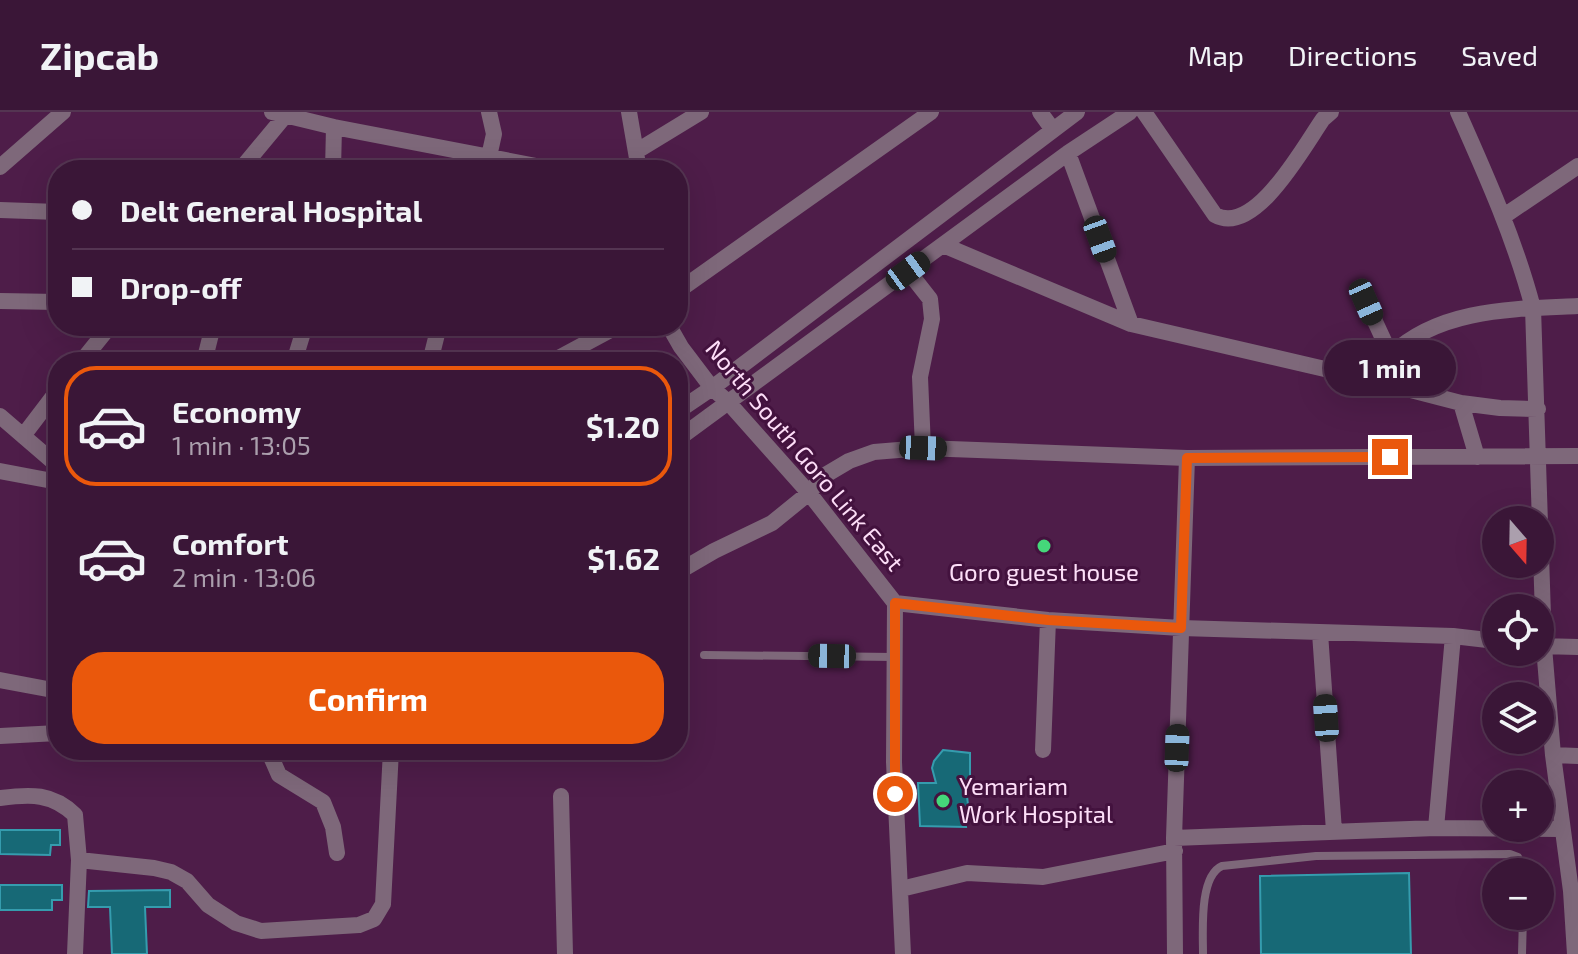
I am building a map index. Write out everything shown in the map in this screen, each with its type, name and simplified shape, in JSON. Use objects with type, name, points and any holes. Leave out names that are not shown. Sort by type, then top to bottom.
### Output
[{"type":"street","points":[[0,167],[63,112]]},
{"type":"street","points":[[489,112],[494,134],[489,160]]},
{"type":"street","points":[[629,112],[638,160]]},
{"type":"street","points":[[637,151],[701,112]]},
{"type":"street","points":[[1040,112],[1053,130]]},
{"type":"street","points":[[688,404],[1077,112]]},
{"type":"street","points":[[688,432],[1068,153],[1130,112]]},
{"type":"street","points":[[1144,112],[1215,215],[1224,220],[1234,220],[1279,187],[1323,119],[1331,112]]},
{"type":"street","points":[[1458,112],[1504,216],[1520,258],[1533,308],[1540,457],[1541,594]]},
{"type":"street","points":[[247,160],[279,114],[309,117],[334,127],[471,160]]},
{"type":"street","points":[[688,284],[926,114]]},
{"type":"street","points":[[333,160],[334,127]]},
{"type":"street","points":[[1068,153],[1131,324]]},
{"type":"street","points":[[1504,216],[1578,166]]},
{"type":"street","points":[[0,210],[48,212]]},
{"type":"street","points":[[943,245],[1131,324],[1461,403],[1538,409]]},
{"type":"street","points":[[908,271],[930,299],[932,319],[920,377],[923,448]]},
{"type":"street","points":[[0,301],[48,302]]},
{"type":"street","points":[[1366,302],[1391,356]]},
{"type":"street","points":[[1372,380],[1391,356],[1417,336],[1445,323],[1485,312],[1578,306]]},
{"type":"street","points":[[89,352],[102,336]]},
{"type":"street","points":[[570,352],[599,336]]},
{"type":"street","name":"North South Goro Link East","points":[[688,356],[712,388],[809,493],[895,603],[894,762],[903,954]]},
{"type":"street","points":[[23,436],[48,403]]},
{"type":"street","points":[[1461,403],[1477,457]]},
{"type":"street","points":[[0,416],[48,457]]},
{"type":"street","points":[[688,566],[772,523],[809,493],[822,477],[849,461],[874,452],[923,448],[1187,458],[1578,456]]},
{"type":"street","points":[[1175,954],[1174,844],[1187,458]]},
{"type":"street","points":[[0,471],[48,480]]},
{"type":"street","points":[[895,603],[1048,620],[1482,639]]},
{"type":"street","points":[[1043,750],[1048,620]]},
{"type":"street","points":[[1320,633],[1334,831]]},
{"type":"street","points":[[1436,828],[1453,636]]},
{"type":"street","points":[[1554,647],[1578,647]]},
{"type":"street","points":[[1544,666],[1562,829],[1574,891],[1575,954]]},
{"type":"street","points":[[0,680],[48,689]]},
{"type":"street","points":[[0,736],[48,734]]},
{"type":"street","points":[[1553,755],[1578,756]]},
{"type":"street","points":[[272,760],[279,775],[321,799],[333,827],[337,853]]},
{"type":"street","points":[[79,860],[171,872],[187,881],[208,905],[236,923],[261,931],[359,925],[374,919],[383,904],[390,760]]},
{"type":"street","points":[[0,798],[38,796],[61,802],[75,815],[79,860],[75,954]]},
{"type":"street","points":[[561,796],[565,954]]},
{"type":"street","points":[[901,889],[967,873],[1043,877],[1174,844],[1334,831],[1562,829]]},
{"type":"lane","points":[[704,655],[895,657]]},
{"type":"lane","points":[[1203,954],[1208,881],[1214,870],[1222,866],[1316,856],[1510,854],[1518,858]]},
{"type":"lane","points":[[1522,954],[1523,930]]},
{"type":"building","name":"Yemariam Work Hospital","points":[[943,750],[970,753],[970,784],[966,787],[969,814],[964,815],[966,827],[920,826],[918,783],[936,783],[932,768]]},
{"type":"building","points":[[0,830],[60,830],[60,845],[51,845],[50,855],[0,854]]},
{"type":"building","points":[[1409,873],[1411,954],[1261,954],[1260,876]]},
{"type":"building","points":[[0,885],[62,885],[62,900],[52,900],[52,910],[0,910]]},
{"type":"building","points":[[170,890],[170,907],[145,907],[147,954],[112,954],[110,907],[88,907],[89,891]]},
{"type":"place","name":"Goro guest house","points":[[1044,546]]},
{"type":"place","name":"Yemariam Work Hospital","points":[[943,801]]},
{"type":"route","points":[[895,794],[895,603],[1048,620],[1181,628],[1187,458],[1390,457]]}]
